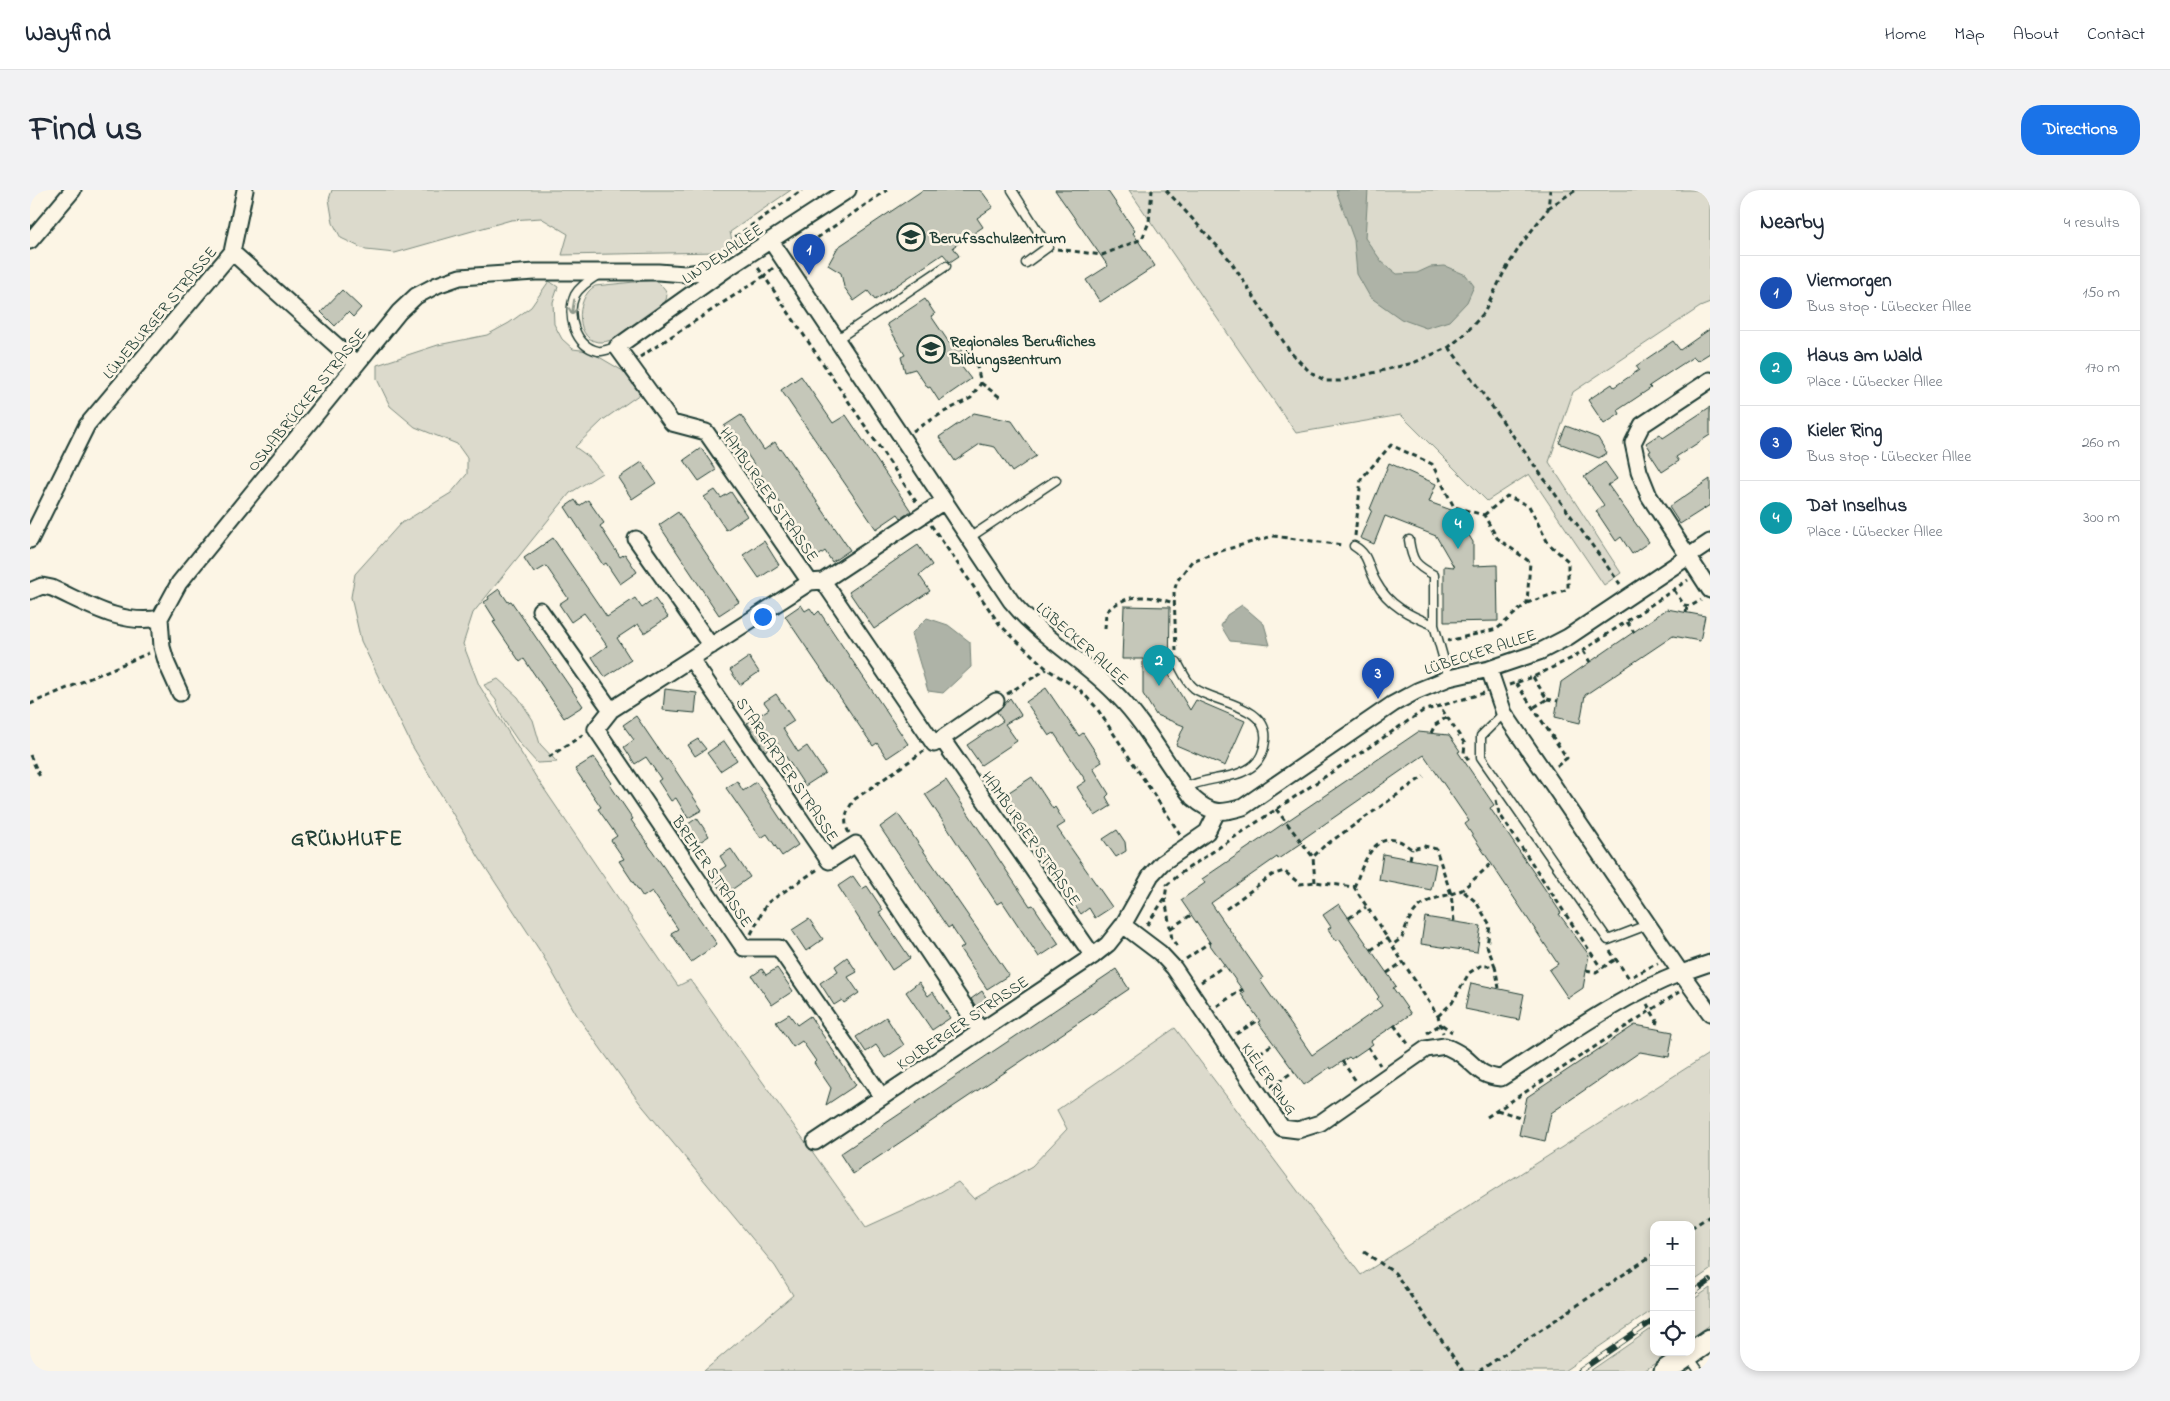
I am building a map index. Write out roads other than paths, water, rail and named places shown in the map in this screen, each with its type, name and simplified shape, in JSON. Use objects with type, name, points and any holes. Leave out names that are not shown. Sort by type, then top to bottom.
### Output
[{"type":"main road","points":[[1665,1371],[1693,1363],[1710,1340]]},
{"type":"street","points":[[30,241],[73,190]]},
{"type":"street","points":[[232,252],[245,190]]},
{"type":"street","name":"LINDENALLEE","points":[[617,347],[728,268],[848,190]]},
{"type":"street","name":"LÜBECKER ALLEE","points":[[771,241],[1011,601],[1025,618],[1101,678],[1121,698],[1185,788],[1203,807],[1217,812],[1243,807],[1393,704],[1417,691],[1450,678],[1489,669],[1539,652],[1568,637],[1710,542]]},
{"type":"street","name":"LÜNEBURGER STRASSE","points":[[30,540],[87,425],[232,252],[357,364]]},
{"type":"street","name":"OSNABRÜCKER STRASSE","points":[[160,618],[180,583],[399,312],[416,296],[437,285],[460,277],[482,274],[603,272],[686,274],[728,268]]},
{"type":"street","name":"HAMBURGER STRASSE","points":[[617,347],[672,422],[706,432],[816,582],[938,742],[1093,956]]},
{"type":"street","points":[[1706,595],[1698,573],[1649,496],[1638,471],[1633,443],[1642,425],[1710,380]]},
{"type":"street","points":[[540,610],[611,710],[691,658],[944,501]]},
{"type":"street","points":[[636,539],[711,646]]},
{"type":"street","points":[[30,590],[42,586],[52,588],[120,617],[148,620],[160,618],[162,647],[167,664],[180,693]]},
{"type":"street","name":"STARGARDER STRASSE","points":[[691,658],[829,861],[856,844],[981,1031]]},
{"type":"street","points":[[1489,669],[1494,690],[1504,713],[1669,958],[1710,1013]]},
{"type":"street","points":[[938,742],[996,701]]},
{"type":"street","name":"BREMER STRASSE","points":[[611,710],[596,729],[744,948],[780,948],[882,1098]]},
{"type":"street","points":[[1123,925],[1151,875],[1162,863],[1207,832],[1217,812]]},
{"type":"street","name":"KOLBERGER STRASSE","points":[[815,1142],[1093,956],[1108,944],[1123,925]]},
{"type":"street","name":"KIELER RING","points":[[1123,925],[1140,936],[1174,968],[1282,1128],[1298,1130],[1320,1123],[1426,1050],[1451,1041],[1462,1056],[1481,1073],[1489,1077],[1501,1078],[1619,1003],[1658,982],[1681,973]]},
{"type":"street","points":[[1681,973],[1710,963]]},
{"type":"lane","points":[[1012,190],[1048,248],[1026,263]]},
{"type":"lane","points":[[836,340],[946,266]]},
{"type":"lane","points":[[603,272],[588,282],[576,295],[572,312],[574,328],[585,345],[599,351],[617,347]]},
{"type":"lane","points":[[969,538],[1056,480]]},
{"type":"lane","points":[[1408,540],[1412,558],[1420,568],[1434,575],[1434,626],[1450,678]]},
{"type":"lane","points":[[1354,546],[1364,552],[1376,582],[1389,600],[1410,616],[1434,626]]},
{"type":"lane","points":[[1177,662],[1192,687],[1251,712],[1262,724],[1266,737],[1264,752],[1254,765],[1232,776],[1195,783],[1185,788]]},
{"type":"lane","points":[[1504,713],[1482,736],[1481,757],[1608,940],[1647,925]]},
{"type":"railway","points":[[1695,1291],[1710,1281]]},
{"type":"railway","points":[[1580,1371],[1650,1323]]},
{"type":"place","name":"Berufsschulzentrum","points":[[911,237]]},
{"type":"place","name":"Viermorgen","points":[[809,275]]},
{"type":"place","name":"Regionales Berufliches Bildungszentrum","points":[[931,349]]},
{"type":"place","name":"Dat Inselhus","points":[[1458,549]]},
{"type":"place","name":"Haus am Wald","points":[[1159,686]]},
{"type":"place","name":"Kieler Ring","points":[[1378,699]]},
{"type":"district","name":"GRÜNHUFE","points":[[347,838]]}]
